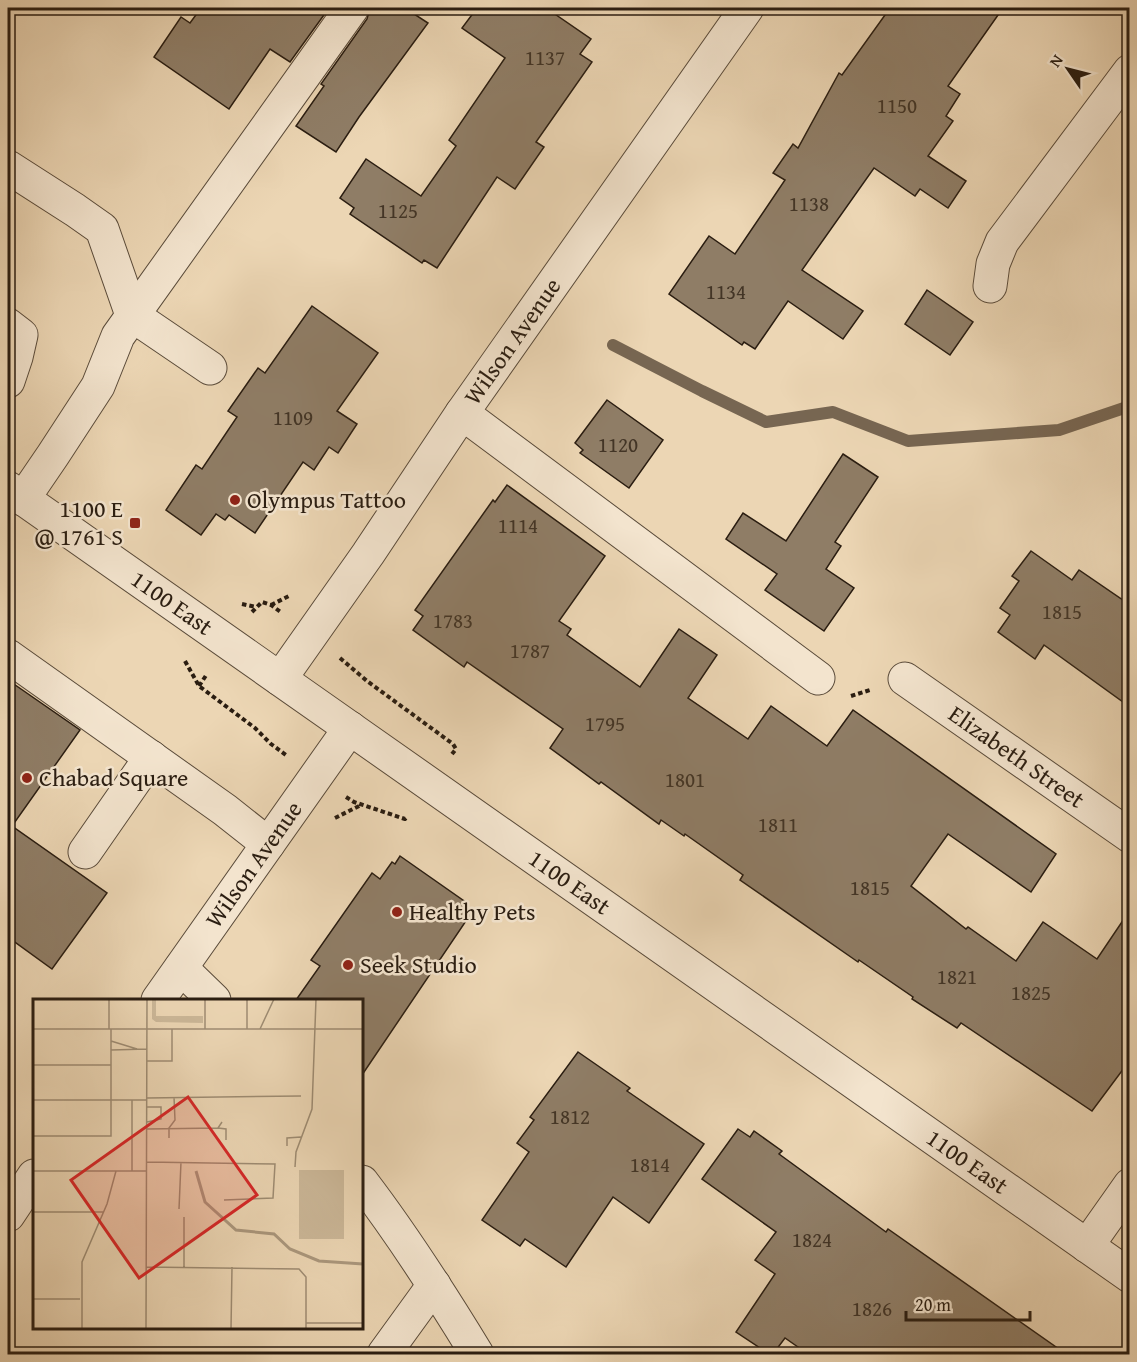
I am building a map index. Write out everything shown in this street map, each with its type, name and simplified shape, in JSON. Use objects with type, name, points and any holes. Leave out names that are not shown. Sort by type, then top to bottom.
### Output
[{"type":"street","points":[[15,493],[53,455],[98,386],[118,336],[132,315],[352,8]]},
{"type":"street","name":"Wilson Avenue","points":[[280,679],[368,554],[462,413],[747,8]]},
{"type":"street","points":[[990,286],[993,264],[1002,242],[1130,71]]},
{"type":"street","points":[[8,167],[102,229],[132,315],[210,368]]},
{"type":"street","points":[[8,325],[21,335],[8,381]]},
{"type":"street","points":[[462,413],[818,678]]},
{"type":"street","name":"1100 East","points":[[15,493],[1130,1276]]},
{"type":"street","points":[[8,656],[225,810],[268,844]]},
{"type":"street","name":"Elizabeth Street","points":[[905,679],[1130,836]]},
{"type":"street","name":"Wilson Avenue","points":[[159,999],[350,728]]},
{"type":"street","points":[[85,852],[151,757]]},
{"type":"street","points":[[181,968],[213,999]]},
{"type":"street","points":[[8,1215],[33,1178]]},
{"type":"street","points":[[363,1183],[434,1284],[477,1354]]},
{"type":"street","points":[[1087,1246],[1130,1185]]},
{"type":"street","points":[[384,1354],[434,1284]]},
{"type":"path","points":[[262,602],[271,605],[287,617]]},
{"type":"path","points":[[351,668],[453,744]]},
{"type":"path","points":[[818,678],[846,698],[905,679]]},
{"type":"path","points":[[199,686],[255,728],[271,744]]},
{"type":"path","points":[[341,793],[354,802],[405,819]]},
{"type":"building","points":[[201,8],[329,8],[290,62],[270,49],[229,109],[154,57],[181,17],[190,23]]},
{"type":"building","points":[[370,8],[405,8],[428,23],[336,152],[296,126],[324,86],[321,84],[367,19]]},
{"type":"building","points":[[477,8],[546,8],[591,39],[580,54],[592,62],[536,142],[544,147],[515,189],[497,177],[437,268],[424,260],[422,263],[350,214],[354,208],[340,198],[366,159],[421,196],[456,146],[449,140],[505,58],[462,28]]},
{"type":"building","points":[[890,8],[1003,8],[948,86],[960,94],[946,116],[953,121],[928,156],[966,181],[948,208],[920,189],[915,196],[874,168],[802,270],[863,311],[843,339],[788,301],[755,349],[744,342],[742,345],[669,294],[709,236],[735,254],[785,180],[773,173],[793,144],[798,148],[839,73],[842,75]]},
{"type":"building","points":[[927,290],[973,322],[950,355],[905,324]]},
{"type":"building","points":[[312,306],[378,353],[337,411],[357,424],[338,453],[329,447],[314,470],[303,462],[255,533],[229,515],[225,520],[216,514],[201,535],[166,510],[196,465],[202,469],[237,417],[228,411],[258,368],[265,373]]},
{"type":"building","points":[[607,400],[663,440],[629,488],[580,453],[583,450],[575,443]]},
{"type":"building","points":[[843,454],[878,477],[835,542],[841,546],[826,569],[854,588],[824,631],[765,590],[777,574],[726,539],[743,513],[786,541]]},
{"type":"building","points":[[507,485],[605,556],[559,621],[571,629],[567,635],[640,687],[679,629],[717,655],[688,698],[748,739],[771,706],[827,746],[853,710],[1056,854],[1031,892],[948,834],[911,886],[966,929],[968,927],[1016,961],[1043,922],[1097,959],[1130,910],[1130,1060],[1092,1111],[961,1023],[957,1028],[912,999],[913,997],[859,960],[858,962],[740,880],[743,875],[685,834],[684,836],[661,820],[659,824],[601,782],[599,784],[550,748],[563,729],[467,662],[464,667],[413,630],[423,616],[415,610],[493,500],[495,502]]},
{"type":"building","points":[[1031,551],[1072,580],[1079,570],[1130,605],[1130,707],[1044,645],[1035,659],[998,632],[1010,615],[1000,608],[1019,581],[1012,576]]},
{"type":"building","name":"Chabad Square","points":[[8,680],[80,730],[12,826],[107,893],[52,969],[8,937]]},
{"type":"building","points":[[400,856],[467,903],[463,910],[470,915],[363,1074],[363,999],[297,999],[320,966],[311,960],[372,873],[380,879],[392,862],[395,864]]},
{"type":"building","points":[[578,1052],[630,1088],[627,1091],[704,1144],[649,1223],[613,1197],[566,1267],[525,1239],[520,1246],[482,1220],[529,1152],[517,1143],[534,1120],[530,1117]]},
{"type":"building","points":[[738,1129],[750,1137],[754,1131],[782,1151],[779,1154],[886,1232],[888,1229],[1066,1354],[808,1354],[785,1338],[773,1354],[769,1354],[736,1332],[775,1274],[755,1260],[776,1232],[702,1179]]},
{"type":"waterway","points":[[613,345],[766,422],[833,412],[908,441],[1059,430],[1130,406]]},
{"type":"place","name":"Olympus Tattoo","points":[[235,500]]},
{"type":"place","name":"1100 E @ 1761 S","points":[[135,523]]},
{"type":"place","name":"Chabad Square","points":[[27,778]]},
{"type":"place","name":"Healthy Pets","points":[[397,912]]},
{"type":"place","name":"Seek Studio","points":[[348,965]]}]
